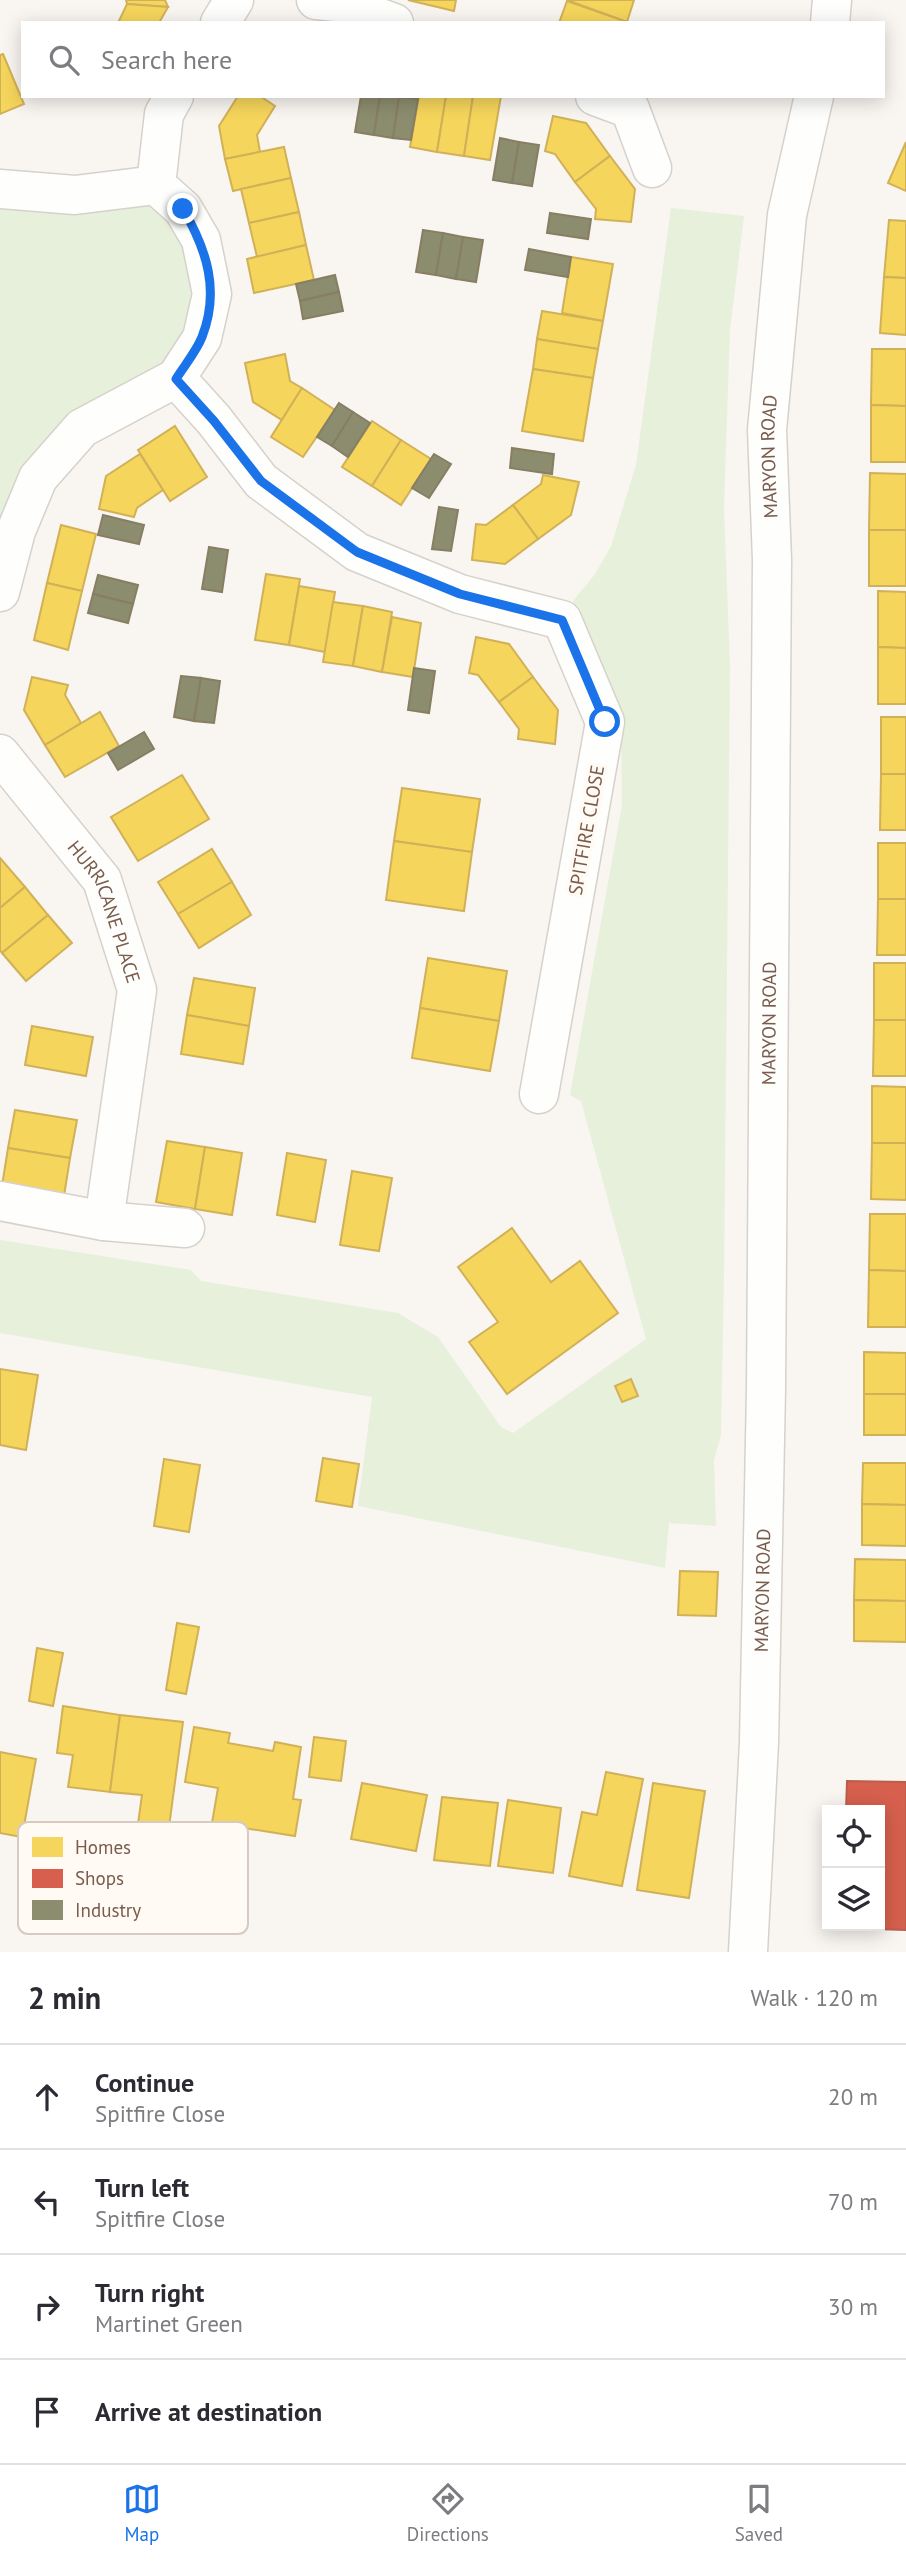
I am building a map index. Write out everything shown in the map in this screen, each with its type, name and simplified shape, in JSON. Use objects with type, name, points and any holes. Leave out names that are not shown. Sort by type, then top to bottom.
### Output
[{"type":"street","points":[[221,21],[234,0]]},
{"type":"street","points":[[316,0],[337,2],[389,21]]},
{"type":"street","points":[[830,21],[832,0]]},
{"type":"street","points":[[156,185],[163,114],[173,98]]},
{"type":"street","points":[[600,98],[630,109],[652,168]]},
{"type":"street","name":"MARYON ROAD","points":[[748,1952],[759,1744],[766,1389],[772,560],[767,430],[787,215],[814,98]]},
{"type":"street","points":[[0,189],[75,195],[156,185],[183,209],[201,240],[212,295],[202,338],[176,379],[82,428],[38,478],[16,531],[0,592]]},
{"type":"street","name":"SPITFIRE CLOSE","points":[[176,379],[214,421],[261,481],[357,552],[460,594],[562,620],[605,722],[538,1094]]},
{"type":"street","name":"HURRICANE PLACE","points":[[0,754],[102,880],[137,990],[104,1221]]},
{"type":"street","points":[[0,1200],[104,1221],[185,1228]]},
{"type":"green space","points":[[0,189],[75,195],[183,209],[202,338],[82,428],[0,592]]},
{"type":"green space","points":[[671,208],[744,216],[730,329],[724,506],[730,667],[724,1274],[721,1435],[714,1460],[716,1526],[669,1523],[665,1568],[358,1506],[372,1397],[0,1333],[0,1240],[191,1270],[201,1281],[398,1313],[438,1337],[501,1427],[513,1433],[646,1339],[581,1101],[570,1095],[622,805],[621,724],[573,601],[595,574],[611,546],[636,465]]},
{"type":"building: Homes","points":[[126,0],[165,0],[168,7],[127,4]]},
{"type":"building: Homes","points":[[408,0],[456,0],[454,11]]},
{"type":"building: Homes","points":[[567,0],[634,0],[627,21]]},
{"type":"building: Homes","points":[[567,1],[624,21],[560,21]]},
{"type":"building: Homes","points":[[127,4],[168,7],[160,21],[119,21]]},
{"type":"building: Homes","points":[[3,54],[24,104],[0,114],[0,55]]},
{"type":"building: Homes","points":[[237,98],[263,98],[275,106],[257,135],[260,152],[225,159],[219,126]]},
{"type":"building: Homes","points":[[419,98],[446,98],[437,152],[410,147]]},
{"type":"building: Homes","points":[[446,98],[473,98],[464,156],[437,152]]},
{"type":"building: Homes","points":[[473,98],[501,98],[490,160],[464,156]]},
{"type":"building: Homes","points":[[553,116],[586,123],[610,156],[575,182],[555,154],[545,151]]},
{"type":"building: Homes","points":[[906,142],[906,191],[888,183]]},
{"type":"building: Homes","points":[[284,147],[291,178],[233,191],[225,159]]},
{"type":"building: Homes","points":[[610,156],[635,189],[631,222],[595,219],[596,209],[575,182]]},
{"type":"building: Homes","points":[[291,178],[299,212],[249,223],[241,189]]},
{"type":"building: Homes","points":[[299,212],[306,245],[257,257],[249,223]]},
{"type":"building: Homes","points":[[889,220],[906,221],[906,278],[884,277]]},
{"type":"building: Homes","points":[[306,245],[314,280],[254,293],[247,259]]},
{"type":"building: Homes","points":[[571,257],[613,264],[603,321],[562,313]]},
{"type":"building: Homes","points":[[884,277],[906,278],[906,335],[880,333]]},
{"type":"building: Homes","points":[[542,311],[603,321],[598,349],[537,339]]},
{"type":"building: Homes","points":[[537,339],[598,349],[593,378],[533,369]]},
{"type":"building: Homes","points":[[872,349],[906,349],[906,406],[871,405]]},
{"type":"building: Homes","points":[[285,354],[290,381],[302,388],[282,420],[253,402],[245,363]]},
{"type":"building: Homes","points":[[533,369],[593,378],[583,441],[522,431]]},
{"type":"building: Homes","points":[[302,388],[335,410],[303,457],[271,437]]},
{"type":"building: Homes","points":[[871,405],[906,406],[906,462],[871,462]]},
{"type":"building: Homes","points":[[372,421],[401,440],[372,486],[342,467]]},
{"type":"building: Homes","points":[[175,426],[207,477],[170,501],[138,450]]},
{"type":"building: Homes","points":[[401,440],[431,459],[401,505],[372,486]]},
{"type":"building: Homes","points":[[140,454],[163,490],[137,508],[134,517],[99,509],[106,476]]},
{"type":"building: Homes","points":[[870,473],[906,474],[906,530],[869,530]]},
{"type":"building: Homes","points":[[543,475],[579,482],[571,515],[538,539],[513,505],[541,484]]},
{"type":"building: Homes","points":[[513,505],[538,539],[505,564],[472,560],[476,524],[486,525]]},
{"type":"building: Homes","points":[[61,525],[96,534],[82,591],[47,583]]},
{"type":"building: Homes","points":[[869,530],[906,530],[906,586],[869,586]]},
{"type":"building: Homes","points":[[266,574],[300,579],[289,645],[255,640]]},
{"type":"building: Homes","points":[[47,583],[82,591],[68,650],[34,640]]},
{"type":"building: Homes","points":[[299,586],[335,592],[325,652],[289,645]]},
{"type":"building: Homes","points":[[878,591],[906,592],[906,648],[878,647]]},
{"type":"building: Homes","points":[[333,602],[363,606],[353,666],[323,662]]},
{"type":"building: Homes","points":[[363,606],[392,612],[382,672],[353,666]]},
{"type":"building: Homes","points":[[392,617],[421,623],[413,677],[382,672]]},
{"type":"building: Homes","points":[[476,637],[509,644],[533,677],[499,702],[478,675],[469,673]]},
{"type":"building: Homes","points":[[878,647],[906,648],[906,704],[878,704]]},
{"type":"building: Homes","points":[[32,677],[68,685],[65,695],[81,723],[45,745],[24,710]]},
{"type":"building: Homes","points":[[533,677],[558,710],[555,744],[518,739],[519,729],[499,702]]},
{"type":"building: Homes","points":[[100,712],[119,746],[65,777],[45,745]]},
{"type":"building: Homes","points":[[881,717],[906,717],[906,774],[881,774]]},
{"type":"building: Homes","points":[[881,774],[906,774],[906,830],[880,830]]},
{"type":"building: Homes","points":[[182,775],[209,819],[138,861],[111,817]]},
{"type":"building: Homes","points":[[402,788],[480,799],[472,852],[394,841]]},
{"type":"building: Homes","points":[[394,841],[472,852],[464,911],[386,900]]},
{"type":"building: Homes","points":[[878,843],[906,843],[906,899],[878,899]]},
{"type":"building: Homes","points":[[212,849],[232,882],[178,914],[158,882]]},
{"type":"building: Homes","points":[[0,858],[25,887],[0,908]]},
{"type":"building: Homes","points":[[232,882],[251,915],[199,948],[178,914]]},
{"type":"building: Homes","points":[[25,887],[48,915],[2,953],[0,908]]},
{"type":"building: Homes","points":[[878,899],[906,899],[906,955],[877,955]]},
{"type":"building: Homes","points":[[48,915],[72,943],[26,981],[2,953]]},
{"type":"building: Homes","points":[[428,958],[507,971],[499,1021],[420,1008]]},
{"type":"building: Homes","points":[[874,963],[906,963],[906,1020],[874,1020]]},
{"type":"building: Homes","points":[[194,978],[255,988],[249,1026],[187,1015]]},
{"type":"building: Homes","points":[[420,1008],[499,1021],[490,1071],[412,1058]]},
{"type":"building: Homes","points":[[187,1015],[249,1026],[243,1064],[181,1054]]},
{"type":"building: Homes","points":[[874,1020],[906,1020],[906,1076],[873,1076]]},
{"type":"building: Homes","points":[[32,1026],[93,1037],[86,1076],[25,1065]]},
{"type":"building: Homes","points":[[872,1086],[906,1087],[906,1143],[872,1143]]},
{"type":"building: Homes","points":[[15,1110],[77,1120],[70,1158],[8,1148]]},
{"type":"building: Homes","points":[[167,1141],[205,1147],[195,1209],[156,1202]]},
{"type":"building: Homes","points":[[872,1143],[906,1143],[906,1200],[871,1199]]},
{"type":"building: Homes","points":[[205,1147],[242,1153],[232,1215],[195,1209]]},
{"type":"building: Homes","points":[[8,1148],[70,1158],[64,1196],[2,1186]]},
{"type":"building: Homes","points":[[287,1153],[326,1160],[315,1222],[277,1215]]},
{"type":"building: Homes","points":[[352,1171],[392,1178],[379,1251],[340,1245]]},
{"type":"building: Homes","points":[[870,1214],[906,1214],[906,1271],[869,1270]]},
{"type":"building: Homes","points":[[512,1228],[551,1282],[580,1261],[618,1313],[507,1394],[469,1342],[498,1322],[458,1267]]},
{"type":"building: Homes","points":[[869,1270],[906,1271],[906,1327],[868,1327]]},
{"type":"building: Homes","points":[[864,1352],[906,1353],[906,1394],[864,1394]]},
{"type":"building: Homes","points":[[0,1369],[38,1375],[26,1450],[0,1445]]},
{"type":"building: Homes","points":[[631,1379],[638,1396],[622,1402],[615,1386]]},
{"type":"building: Homes","points":[[864,1394],[906,1394],[906,1435],[864,1435]]},
{"type":"building: Homes","points":[[323,1458],[359,1464],[352,1507],[316,1501]]},
{"type":"building: Homes","points":[[164,1459],[200,1465],[189,1532],[154,1526]]},
{"type":"building: Homes","points":[[863,1463],[906,1463],[906,1505],[862,1504]]},
{"type":"building: Homes","points":[[862,1504],[906,1505],[906,1546],[862,1545]]},
{"type":"building: Homes","points":[[855,1559],[906,1560],[906,1601],[854,1600]]},
{"type":"building: Homes","points":[[680,1571],[718,1572],[716,1616],[678,1615]]},
{"type":"building: Homes","points":[[854,1600],[906,1601],[906,1642],[854,1641]]},
{"type":"building: Homes","points":[[177,1623],[199,1627],[186,1694],[166,1690]]},
{"type":"building: Homes","points":[[37,1648],[63,1653],[53,1706],[29,1701]]},
{"type":"building: Homes","points":[[63,1706],[120,1715],[110,1792],[68,1787],[73,1755],[57,1753]]},
{"type":"building: Homes","points":[[120,1715],[183,1722],[170,1822],[138,1822],[142,1795],[110,1792]]},
{"type":"building: Homes","points":[[194,1727],[230,1733],[228,1743],[273,1751],[275,1742],[301,1747],[293,1799],[301,1800],[295,1836],[248,1829],[248,1822],[212,1822],[218,1788],[185,1782]]},
{"type":"building: Homes","points":[[314,1737],[346,1741],[341,1781],[309,1777]]},
{"type":"building: Homes","points":[[0,1752],[36,1759],[25,1822],[18,1822],[18,1836],[0,1833]]},
{"type":"building: Homes","points":[[606,1772],[643,1779],[622,1886],[569,1876],[582,1812],[597,1815]]},
{"type":"building: Homes","points":[[362,1783],[427,1795],[416,1851],[351,1839]]},
{"type":"building: Homes","points":[[653,1783],[705,1791],[689,1898],[637,1890]]},
{"type":"building: Homes","points":[[442,1797],[498,1803],[490,1866],[434,1860]]},
{"type":"building: Homes","points":[[508,1800],[561,1808],[553,1873],[498,1866]]},
{"type":"building: Shops","points":[[847,1781],[906,1782],[906,1930],[885,1929],[885,1805],[846,1805]]},
{"type":"building: Industry","points":[[361,98],[380,98],[374,135],[355,132]]},
{"type":"building: Industry","points":[[380,98],[399,98],[393,138],[374,135]]},
{"type":"building: Industry","points":[[399,98],[418,99],[411,140],[393,138]]},
{"type":"building: Industry","points":[[500,138],[519,142],[512,183],[493,180]]},
{"type":"building: Industry","points":[[519,142],[539,145],[532,186],[512,183]]},
{"type":"building: Industry","points":[[550,213],[591,219],[588,239],[547,233]]},
{"type":"building: Industry","points":[[423,230],[443,233],[436,275],[416,272]]},
{"type":"building: Industry","points":[[443,233],[463,237],[456,279],[436,275]]},
{"type":"building: Industry","points":[[463,237],[483,240],[476,282],[456,279]]},
{"type":"building: Industry","points":[[529,249],[571,257],[568,277],[525,270]]},
{"type":"building: Industry","points":[[335,275],[339,292],[300,301],[296,284]]},
{"type":"building: Industry","points":[[339,292],[343,311],[303,319],[300,301]]},
{"type":"building: Industry","points":[[339,403],[353,412],[332,446],[317,437]]},
{"type":"building: Industry","points":[[353,412],[370,423],[348,457],[332,446]]},
{"type":"building: Industry","points":[[512,448],[554,454],[552,474],[510,468]]},
{"type":"building: Industry","points":[[434,454],[451,464],[429,498],[412,488]]},
{"type":"building: Industry","points":[[439,507],[458,510],[451,551],[432,549]]},
{"type":"building: Industry","points":[[103,515],[144,525],[139,544],[98,535]]},
{"type":"building: Industry","points":[[209,547],[228,550],[222,592],[202,589]]},
{"type":"building: Industry","points":[[98,575],[138,585],[133,604],[93,594]]},
{"type":"building: Industry","points":[[93,594],[133,604],[128,623],[88,613]]},
{"type":"building: Industry","points":[[414,668],[435,671],[429,713],[408,710]]},
{"type":"building: Industry","points":[[181,676],[201,678],[194,721],[174,717]]},
{"type":"building: Industry","points":[[201,678],[220,681],[214,723],[194,721]]},
{"type":"building: Industry","points":[[144,732],[154,749],[118,770],[108,753]]},
{"type":"route","points":[[183,209],[201,240],[212,295],[202,338],[176,379],[214,421],[261,481],[357,552],[460,594],[562,620],[605,722]]}]
